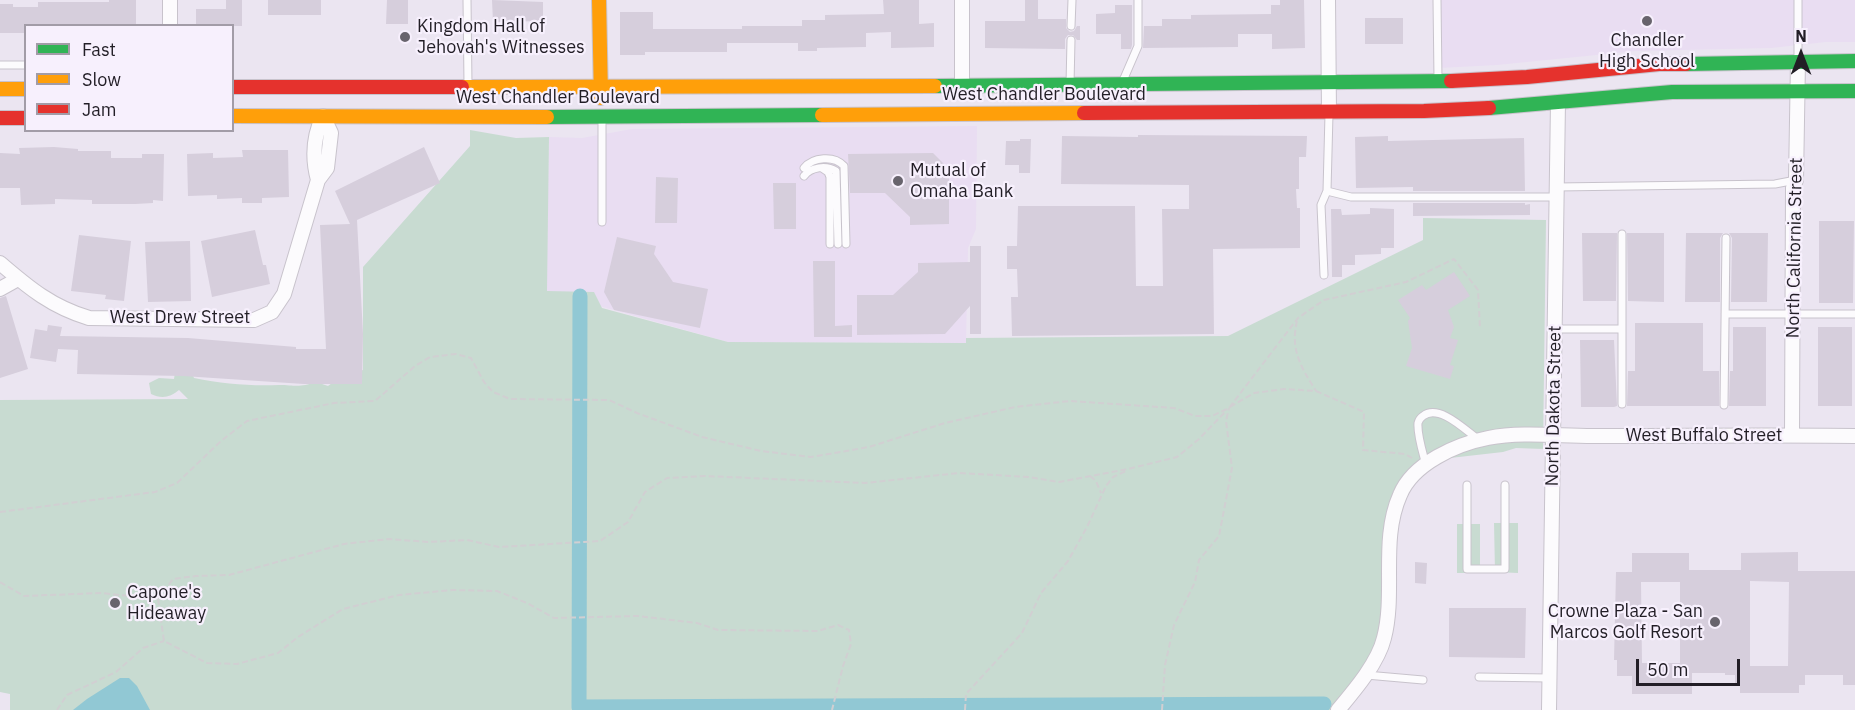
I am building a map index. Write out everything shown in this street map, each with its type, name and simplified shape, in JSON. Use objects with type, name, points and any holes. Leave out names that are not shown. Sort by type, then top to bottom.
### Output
[{"type":"main road","points":[[599,0],[602,116]]},
{"type":"main road","name":"West Chandler Boulevard","points":[[234,87],[1070,86],[1329,81],[1438,82],[1659,64],[1855,61]]},
{"type":"main road","points":[[0,89],[24,89]]},
{"type":"main road","name":"West Chandler Boulevard","points":[[234,116],[602,116],[1477,109],[1671,92],[1855,91]]},
{"type":"main road","points":[[0,118],[24,118]]},
{"type":"street","points":[[170,0],[170,24]]},
{"type":"street","points":[[962,0],[962,86]]},
{"type":"street","points":[[1328,0],[1329,111]]},
{"type":"street","name":"North California Street","points":[[1792,435],[1793,188],[1796,180],[1798,61]]},
{"type":"street","name":"North Dakota Street","points":[[1549,710],[1558,102]]},
{"type":"street","name":"West Drew Street","points":[[0,263],[48,301],[67,312],[89,318],[254,320],[272,312],[284,294],[318,180],[327,168],[331,134],[323,116]]},
{"type":"street","points":[[0,289],[18,279]]},
{"type":"street","name":"West Buffalo Street","points":[[1338,710],[1366,675],[1384,640],[1389,603],[1389,549],[1400,494],[1417,472],[1442,454],[1463,444],[1516,435],[1855,436]]},
{"type":"lane","points":[[467,0],[468,88]]},
{"type":"lane","points":[[1071,26],[1072,0]]},
{"type":"lane","points":[[1121,85],[1138,46],[1138,0]]},
{"type":"lane","points":[[1437,0],[1438,82]]},
{"type":"lane","points":[[1798,0],[1798,61]]},
{"type":"lane","points":[[1070,86],[1071,40]]},
{"type":"lane","points":[[0,65],[24,64]]},
{"type":"lane","points":[[1324,275],[1322,204],[1327,191],[1329,111]]},
{"type":"lane","points":[[602,116],[602,222]]},
{"type":"lane","points":[[822,159],[834,159],[844,166],[838,244],[838,175],[831,168],[804,172],[807,164],[822,159]]},
{"type":"lane","points":[[1327,191],[1351,197],[1557,192],[1765,184],[1796,180]]},
{"type":"lane","points":[[1622,234],[1622,404]]},
{"type":"lane","points":[[1724,405],[1726,238]]},
{"type":"lane","points":[[1725,314],[1855,314]]},
{"type":"lane","points":[[1556,329],[1622,329]]},
{"type":"lane","points":[[1426,465],[1418,425],[1420,418],[1427,413],[1437,412],[1447,416],[1479,440]]},
{"type":"lane","points":[[1467,485],[1467,569],[1505,569],[1504,485]]},
{"type":"lane","points":[[1366,675],[1423,680]]},
{"type":"lane","points":[[1479,677],[1549,678]]},
{"type":"path","points":[[164,641],[158,599],[173,579],[229,575],[344,544],[388,539],[428,542],[467,540],[499,547],[600,542],[628,522],[645,492],[667,478],[705,476],[865,483],[959,472],[1029,477],[1059,482],[1177,457],[1199,439],[1229,408],[1298,318],[1324,300],[1406,282],[1454,259],[1478,290],[1480,328]]},
{"type":"path","points":[[1298,318],[1293,337],[1300,365],[1316,391]]},
{"type":"path","points":[[0,512],[155,492],[177,483],[221,441],[247,422],[334,403],[375,402],[415,366],[430,357],[456,354],[471,358],[484,382],[493,392],[510,399],[609,400],[702,437],[761,452],[811,457],[869,447],[945,423],[1015,407],[1070,401],[1174,408],[1195,416],[1212,416],[1254,393],[1284,389],[1316,391],[1364,412],[1363,450],[1405,454],[1426,465]]},
{"type":"path","points":[[1162,710],[1165,665],[1174,625],[1195,582],[1199,560],[1220,536],[1232,468],[1226,422],[1229,408]]},
{"type":"path","points":[[965,710],[966,694],[1022,633],[1041,593],[1068,561],[1113,477],[1128,469]]},
{"type":"path","points":[[1090,476],[1096,480],[1102,495]]},
{"type":"path","points":[[0,582],[24,596],[101,593],[158,599]]},
{"type":"path","points":[[57,710],[67,695],[116,672],[143,648],[164,641],[207,663],[237,664],[278,653],[298,636],[343,609],[399,595],[453,590],[497,591],[527,603],[554,618],[638,616],[696,623],[718,630],[818,631],[838,625],[849,630],[851,644],[832,710]]},
{"type":"shaded area","name":"Chandler High School","points":[[1438,0],[1855,0],[1855,42],[1826,42],[1771,48],[1636,51],[1497,65],[1439,68]]},
{"type":"shaded area","points":[[977,126],[976,229],[968,248],[966,343],[728,342],[546,291],[549,137],[582,138],[632,129]]},
{"type":"green space","points":[[470,130],[516,138],[549,137],[547,291],[594,292],[602,308],[728,342],[966,343],[966,338],[1228,336],[1423,240],[1423,218],[1546,220],[1543,449],[1516,448],[1503,452],[1450,458],[1432,468],[1417,472],[1394,516],[1384,640],[1338,710],[10,710],[10,694],[0,692],[0,400],[188,399],[179,390],[165,397],[151,394],[149,383],[159,378],[174,379],[176,366],[190,369],[194,378],[226,383],[301,386],[316,382],[328,386],[340,377],[363,370],[363,267],[470,146]]},
{"type":"green space","points":[[1494,523],[1518,523],[1518,573],[1495,572]]},
{"type":"green space","points":[[1457,524],[1480,524],[1480,573],[1457,573]]},
{"type":"water","points":[[120,678],[129,678],[137,686],[150,710],[73,710],[87,699]]},
{"type":"building","points":[[109,0],[136,0],[136,24],[24,24],[24,33],[0,33],[0,4],[13,4],[13,7],[38,7],[38,2],[109,2]]},
{"type":"building","points":[[226,0],[242,0],[242,26],[196,24],[196,9],[226,9]]},
{"type":"building","points":[[268,0],[321,0],[321,15],[268,15]]},
{"type":"building","points":[[387,0],[408,0],[408,24],[386,24]]},
{"type":"building","points":[[492,0],[543,2],[543,21],[493,22]]},
{"type":"building","points":[[883,0],[919,0],[919,24],[934,23],[934,47],[891,48],[891,32],[866,33],[866,47],[817,48],[817,51],[798,51],[798,43],[727,43],[727,52],[645,52],[645,55],[620,55],[620,12],[653,12],[653,29],[742,29],[742,26],[802,26],[802,20],[825,20],[825,15],[884,14]]},
{"type":"building","points":[[1025,0],[1038,0],[1038,19],[1066,19],[1066,28],[1070,32],[1080,26],[1080,40],[1073,35],[1068,35],[1065,39],[1065,49],[985,48],[985,21],[1025,21]]},
{"type":"building","points":[[1280,0],[1304,0],[1305,48],[1272,49],[1272,34],[1238,34],[1238,47],[1143,48],[1144,26],[1162,26],[1162,19],[1191,19],[1191,15],[1271,14],[1271,5],[1280,5]]},
{"type":"building","points":[[1115,5],[1132,5],[1131,49],[1121,49],[1121,34],[1096,34],[1096,14],[1115,13]]},
{"type":"building","points":[[1365,18],[1403,18],[1403,44],[1365,44]]},
{"type":"building","points":[[1138,135],[1307,136],[1306,157],[1299,157],[1299,189],[1296,189],[1297,208],[1300,208],[1300,248],[1213,249],[1214,334],[1012,336],[1011,297],[1018,297],[1017,269],[1007,269],[1007,246],[1017,246],[1018,206],[1135,206],[1136,286],[1163,286],[1162,209],[1189,209],[1189,185],[1061,184],[1062,136],[1138,137]]},
{"type":"building","points":[[1388,136],[1388,141],[1524,138],[1525,191],[1413,191],[1413,187],[1356,188],[1355,137]]},
{"type":"building","points":[[1020,139],[1031,139],[1030,173],[1019,173],[1019,165],[1005,165],[1006,141],[1020,141]]},
{"type":"building","points":[[424,147],[440,183],[357,220],[363,334],[362,384],[304,384],[183,376],[77,374],[78,350],[58,349],[56,362],[30,358],[35,329],[47,331],[48,325],[62,327],[60,336],[188,338],[296,347],[296,349],[326,349],[320,225],[350,224],[335,191]]},
{"type":"building","points":[[19,148],[78,149],[78,151],[111,151],[111,158],[142,158],[142,154],[164,154],[163,201],[153,200],[153,203],[135,204],[92,204],[92,200],[55,199],[55,204],[21,205],[20,188],[0,188],[0,153],[20,154]]},
{"type":"building","points":[[242,150],[288,150],[289,197],[262,198],[262,203],[242,203],[242,198],[217,199],[217,195],[188,196],[187,154],[213,153],[213,158],[243,157]]},
{"type":"building","name":"Mutual of Omaha Bank","points":[[933,153],[949,169],[949,224],[910,225],[910,217],[885,193],[850,193],[848,154]]},
{"type":"building","points":[[656,177],[678,178],[677,223],[655,223]]},
{"type":"building","points":[[773,183],[796,183],[796,229],[774,229]]},
{"type":"building","points":[[1413,203],[1525,203],[1525,205],[1530,204],[1530,215],[1413,216]]},
{"type":"building","points":[[1370,208],[1394,209],[1394,248],[1381,248],[1381,254],[1355,255],[1355,265],[1342,265],[1342,277],[1332,277],[1331,209],[1341,209],[1342,215],[1370,214]]},
{"type":"building","points":[[1819,221],[1854,221],[1853,303],[1819,303]]},
{"type":"building","points":[[255,230],[270,284],[212,297],[201,241]]},
{"type":"building","points":[[1582,233],[1617,233],[1616,301],[1583,301]]},
{"type":"building","points":[[1627,233],[1664,233],[1664,302],[1628,301]]},
{"type":"building","points":[[1686,233],[1723,233],[1720,238],[1720,302],[1685,302]]},
{"type":"building","points":[[1729,233],[1768,233],[1767,302],[1731,302],[1732,238]]},
{"type":"building","points":[[79,235],[131,241],[124,301],[105,299],[106,295],[71,291]]},
{"type":"building","points":[[617,237],[656,246],[654,254],[673,282],[708,289],[700,328],[614,310],[604,292]]},
{"type":"building","points":[[190,241],[191,301],[148,302],[145,242]]},
{"type":"building","points":[[970,246],[981,246],[981,334],[970,334],[970,306],[945,334],[857,335],[857,295],[893,295],[918,272],[918,263],[970,262]]},
{"type":"building","points":[[813,261],[835,261],[835,326],[852,325],[852,337],[814,337]]},
{"type":"building","points":[[1454,272],[1470,296],[1448,310],[1454,327],[1450,338],[1458,340],[1450,365],[1454,366],[1450,379],[1406,366],[1412,348],[1408,321],[1410,318],[1398,300],[1422,285],[1426,290]]},
{"type":"building","points":[[6,296],[28,369],[0,378],[0,298]]},
{"type":"building","points":[[1635,323],[1703,323],[1703,371],[1719,371],[1719,406],[1627,406],[1628,371],[1635,371]]},
{"type":"building","points":[[1733,327],[1766,327],[1766,406],[1729,406],[1730,371],[1733,371]]},
{"type":"building","points":[[1818,327],[1852,327],[1852,406],[1818,406]]},
{"type":"building","points":[[1580,340],[1614,340],[1617,406],[1581,407]]},
{"type":"building","name":"Crowne Plaza - San Marcos Golf Resort","points":[[1798,552],[1798,571],[1855,571],[1855,685],[1843,685],[1843,675],[1805,675],[1805,685],[1799,685],[1799,693],[1740,693],[1740,683],[1735,683],[1735,675],[1692,673],[1692,694],[1632,694],[1632,676],[1617,676],[1617,660],[1614,660],[1616,572],[1632,572],[1632,553],[1689,553],[1689,570],[1741,570],[1741,553]],"holes":[[[1750,581],[1789,582],[1788,666],[1750,666]],[[1641,582],[1680,582],[1680,663],[1642,663]]]},
{"type":"building","points":[[1415,562],[1427,563],[1426,584],[1415,583]]},
{"type":"building","points":[[1449,608],[1526,608],[1525,658],[1449,657]]},
{"type":"waterway","points":[[580,296],[579,707],[1324,704]]},
{"type":"traffic: fast","points":[[1686,64],[1855,61]]},
{"type":"traffic: fast","points":[[935,86],[1451,81]]},
{"type":"traffic: fast","points":[[1489,108],[1672,92],[1855,91]]},
{"type":"traffic: fast","points":[[547,117],[822,115]]},
{"type":"traffic: slow","points":[[599,0],[601,98]]},
{"type":"traffic: slow","points":[[462,87],[935,86]]},
{"type":"traffic: slow","points":[[0,89],[24,89]]},
{"type":"traffic: slow","points":[[822,115],[1084,113]]},
{"type":"traffic: slow","points":[[234,116],[547,117]]},
{"type":"traffic: jam","points":[[1451,81],[1527,77],[1659,64],[1686,64]]},
{"type":"traffic: jam","points":[[234,87],[462,87]]},
{"type":"traffic: jam","points":[[1084,113],[1424,111],[1489,108]]},
{"type":"traffic: jam","points":[[0,118],[24,118]]},
{"type":"place","name":"Chandler High School","points":[[1647,21]]},
{"type":"place","name":"Kingdom Hall of Jehovah's Witnesses","points":[[405,37]]},
{"type":"place","name":"Mutual of Omaha Bank","points":[[898,181]]},
{"type":"place","name":"Capone's Hideaway","points":[[115,603]]},
{"type":"place","name":"Crowne Plaza - San Marcos Golf Resort","points":[[1715,622]]}]
